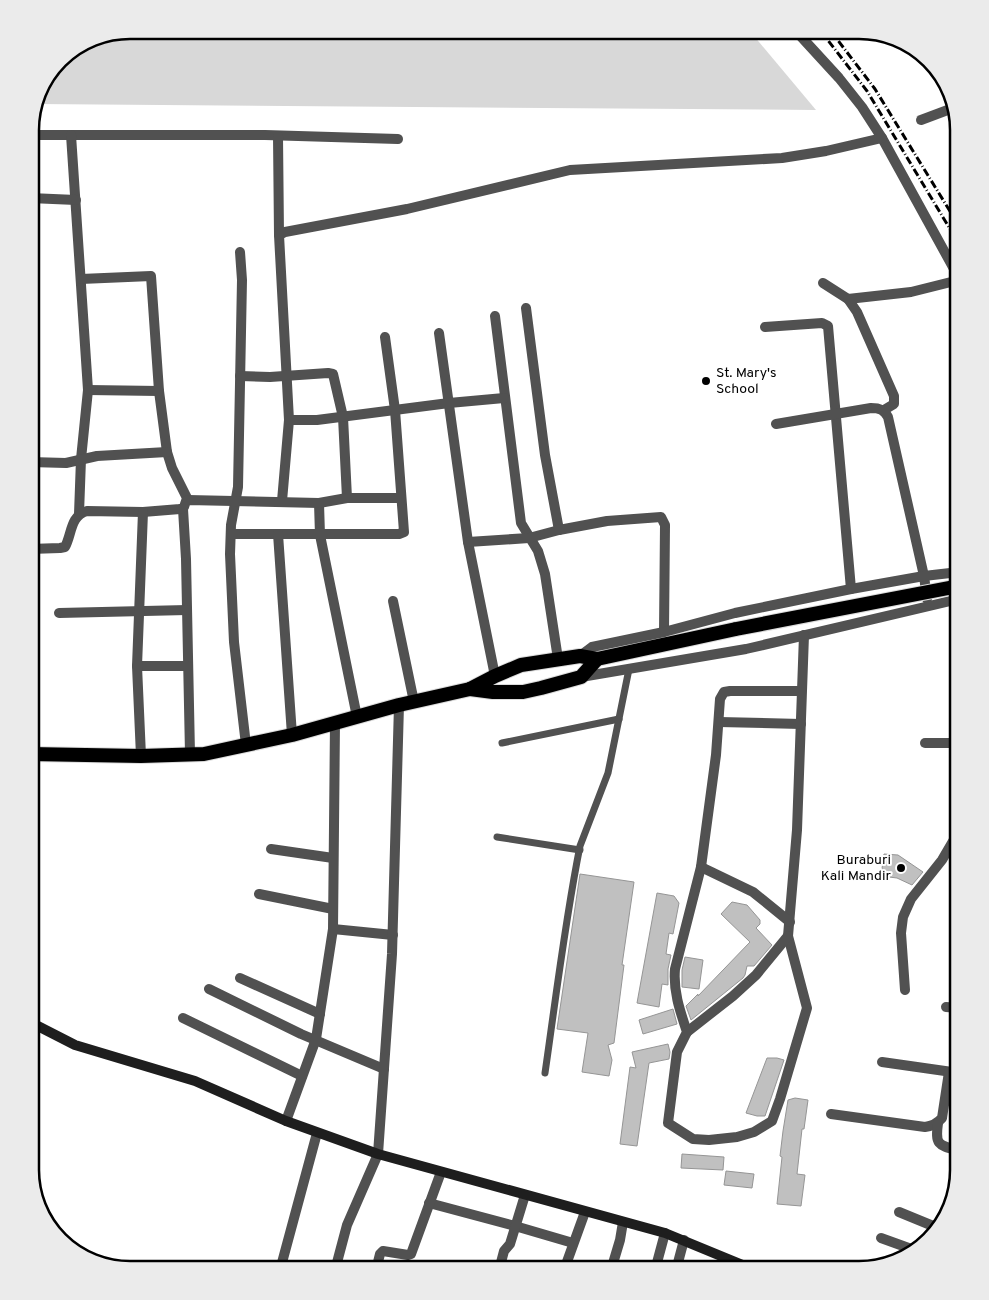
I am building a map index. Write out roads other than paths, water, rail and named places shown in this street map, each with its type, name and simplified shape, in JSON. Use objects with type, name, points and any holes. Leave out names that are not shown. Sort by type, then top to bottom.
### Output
[{"type":"highway","points":[[39,754],[141,756],[204,754],[292,735],[399,705],[470,689],[494,676],[534,662],[580,656],[597,659],[736,629],[950,588]]},
{"type":"highway","points":[[470,689],[493,692],[523,692],[541,688],[581,677],[597,659]]},
{"type":"highway","points":[[534,662],[547,669],[548,680],[541,688]]},
{"type":"main road","points":[[39,1027],[75,1045],[195,1081],[286,1121],[378,1154],[665,1233],[734,1261]]},
{"type":"street","points":[[803,39],[839,78],[862,107],[882,138],[950,263]]},
{"type":"street","points":[[921,120],[948,110]]},
{"type":"street","points":[[39,135],[278,136],[398,139]]},
{"type":"street","points":[[71,135],[88,390],[80,459],[79,514]]},
{"type":"street","points":[[278,136],[279,235],[285,376],[289,420],[282,501]]},
{"type":"street","points":[[279,235],[285,232],[407,209],[570,170],[782,158],[826,151],[882,138]]},
{"type":"street","points":[[39,198],[76,200]]},
{"type":"street","points":[[240,252],[242,280],[238,487],[230,554],[234,642],[246,745]]},
{"type":"street","points":[[81,279],[152,276],[160,391],[167,452],[186,504],[190,754]]},
{"type":"street","points":[[848,299],[911,292],[950,281]]},
{"type":"street","points":[[823,283],[840,292],[848,299],[857,312],[894,396],[894,404],[884,410]]},
{"type":"street","points":[[526,308],[545,455],[559,530]]},
{"type":"street","points":[[495,316],[521,523],[538,551],[545,574],[558,659]]},
{"type":"street","points":[[765,327],[822,323],[828,326],[851,588]]},
{"type":"street","points":[[439,333],[468,542],[494,676]]},
{"type":"street","points":[[231,534],[401,534],[404,530],[395,410],[385,337]]},
{"type":"street","points":[[240,376],[270,377],[333,374],[343,417],[347,498]]},
{"type":"street","points":[[88,390],[160,391]]},
{"type":"street","points":[[289,420],[317,420],[449,402],[504,398]]},
{"type":"street","points":[[776,424],[878,408],[884,410],[888,417],[924,576],[928,606]]},
{"type":"street","points":[[39,462],[66,463],[97,456],[167,452]]},
{"type":"street","points":[[39,549],[64,547],[75,518],[87,511],[143,512],[186,504],[235,500],[319,502],[347,498],[401,498]]},
{"type":"street","points":[[319,502],[320,535],[358,717]]},
{"type":"street","points":[[141,756],[136,666],[143,512]]},
{"type":"street","points":[[468,542],[530,538],[559,530],[607,521],[661,517],[666,525],[664,632]]},
{"type":"street","points":[[278,534],[292,735]]},
{"type":"street","points":[[580,656],[592,647],[664,632],[736,613],[851,588],[950,573]]},
{"type":"street","points":[[393,601],[414,702]]},
{"type":"street","points":[[581,677],[746,650],[950,601]]},
{"type":"street","points":[[59,613],[187,610]]},
{"type":"street","points":[[788,936],[756,975],[733,996],[687,1032],[677,1052],[668,1123],[693,1139],[709,1140],[737,1137],[754,1132],[772,1121],[806,1008],[788,936],[797,830],[804,635]]},
{"type":"street","points":[[136,666],[188,666]]},
{"type":"street","points":[[687,1032],[678,1004],[674,982],[701,867],[721,694],[730,690],[802,692]]},
{"type":"street","points":[[338,1261],[348,1226],[378,1154],[393,935],[399,705]]},
{"type":"street","points":[[719,722],[801,724]]},
{"type":"street","points":[[286,1121],[316,1039],[333,929],[335,723]]},
{"type":"street","points":[[925,744],[950,743]]},
{"type":"street","points":[[905,990],[901,941],[903,917],[911,899],[942,860],[950,846]]},
{"type":"street","points":[[271,850],[334,858]]},
{"type":"street","points":[[701,867],[753,892],[790,922]]},
{"type":"street","points":[[259,894],[333,909]]},
{"type":"street","points":[[333,929],[393,935]]},
{"type":"street","points":[[240,978],[320,1014]]},
{"type":"street","points":[[209,989],[301,1034],[384,1069]]},
{"type":"street","points":[[946,1007],[950,1007]]},
{"type":"street","points":[[182,1018],[302,1076]]},
{"type":"street","points":[[882,1062],[950,1071]]},
{"type":"street","points":[[831,1114],[925,1127],[938,1123],[942,1118],[950,1087]]},
{"type":"street","points":[[938,1123],[937,1141],[940,1145],[950,1148]]},
{"type":"street","points":[[282,1261],[317,1133]]},
{"type":"street","points":[[378,1261],[383,1251],[411,1254],[441,1172]]},
{"type":"street","points":[[501,1261],[504,1251],[510,1244],[525,1195]]},
{"type":"street","points":[[429,1204],[573,1243]]},
{"type":"street","points":[[567,1261],[585,1212]]},
{"type":"street","points":[[899,1212],[931,1225]]},
{"type":"street","points":[[614,1261],[623,1222]]},
{"type":"street","points":[[657,1261],[665,1233]]},
{"type":"street","points":[[881,1238],[907,1247]]},
{"type":"street","points":[[678,1261],[684,1240]]},
{"type":"lane","points":[[545,1073],[566,919],[580,850],[608,773],[629,669]]},
{"type":"lane","points":[[502,743],[619,719]]},
{"type":"lane","points":[[497,837],[580,850]]},
{"type":"railway","points":[[827,39],[867,91],[950,229]]},
{"type":"railway","points":[[837,39],[875,89],[950,211]]},
{"type":"place","name":"St. Mary's School","points":[[706,381]]},
{"type":"place","name":"Buraburi Kali Mandir","points":[[901,868]]}]
